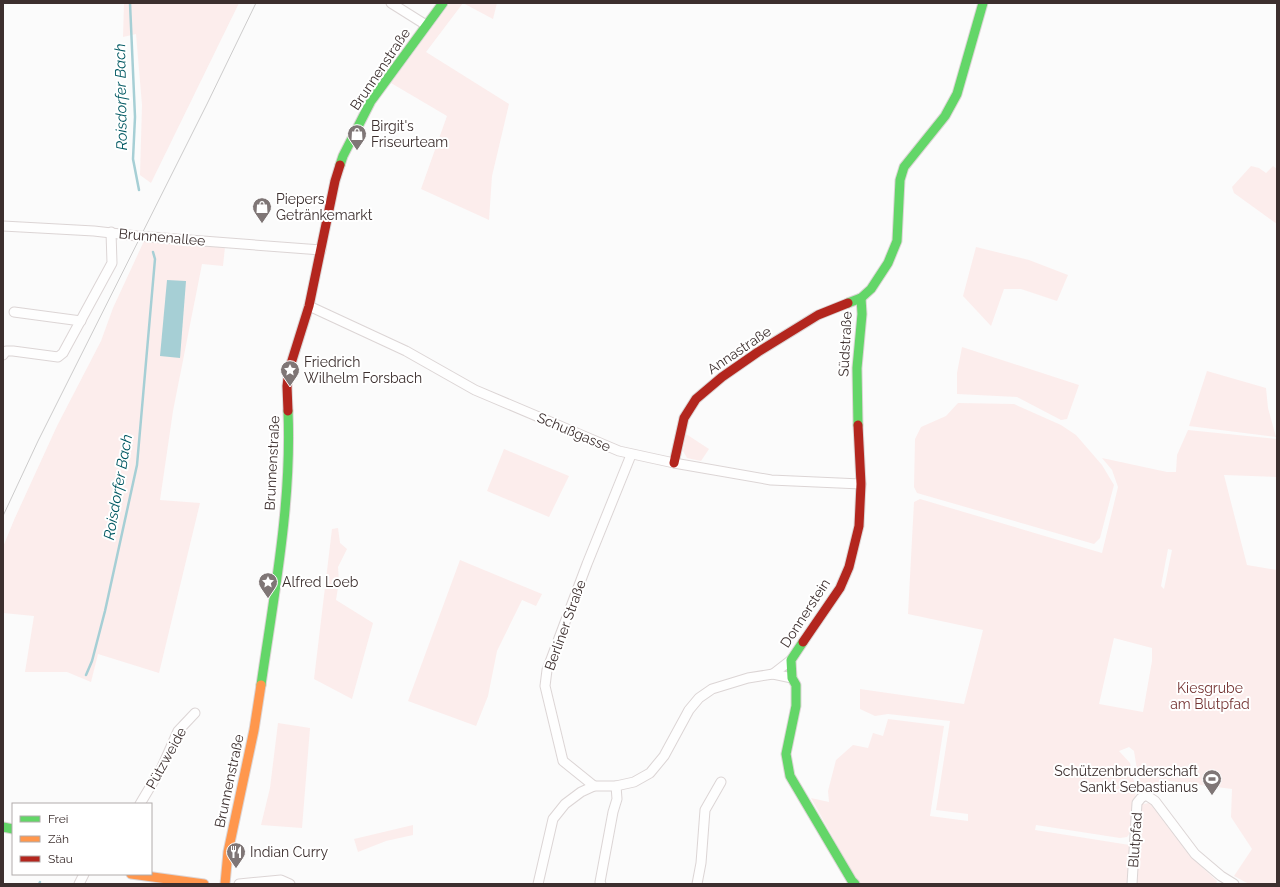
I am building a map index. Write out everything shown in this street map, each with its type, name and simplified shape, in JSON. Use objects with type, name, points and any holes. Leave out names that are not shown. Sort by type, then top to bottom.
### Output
[{"type":"street","points":[[391,3],[426,25]]},
{"type":"street","name":"Brunnenstraße","points":[[224,884],[228,852],[254,730],[279,559],[290,437],[287,386],[289,370],[309,306],[335,181],[343,156],[372,101],[443,3]]},
{"type":"street","name":"Südstraße","points":[[861,484],[857,376],[862,314],[861,298],[871,289],[888,262],[897,241],[900,180],[904,167],[945,116],[958,90],[983,3]]},
{"type":"street","name":"Brunnenallee","points":[[3,226],[111,232],[136,236],[321,250]]},
{"type":"street","points":[[3,355],[6,351],[58,357],[63,353],[112,263],[111,232]]},
{"type":"street","name":"Annastraße","points":[[674,463],[684,418],[696,399],[722,377],[758,352],[818,315],[861,298]]},
{"type":"street","name":"Schußgasse","points":[[309,306],[406,351],[475,390],[619,451],[674,463],[771,480],[861,484]]},
{"type":"street","points":[[14,312],[81,321]]},
{"type":"street","name":"Berliner Straße","points":[[594,786],[563,761],[545,686],[547,670],[631,454]]},
{"type":"street","name":"Donnerstein","points":[[855,884],[790,776],[786,754],[796,706],[796,685],[792,678],[791,660],[840,588],[846,574],[858,526],[861,484]]},
{"type":"street","points":[[773,674],[791,660]]},
{"type":"street","points":[[538,884],[553,819],[565,804],[581,792],[594,786],[616,786],[634,782],[650,773],[664,756],[689,710],[699,698],[712,689],[748,678],[773,674],[792,678]]},
{"type":"street","name":"Pützweide","points":[[141,803],[162,767],[178,731],[195,713]]},
{"type":"street","points":[[697,884],[701,863],[705,810],[721,782]]},
{"type":"street","points":[[601,884],[600,882],[613,812],[617,799],[616,786]]},
{"type":"street","name":"Blutpfad","points":[[1132,884],[1137,803],[1146,795],[1155,801],[1195,854],[1221,876],[1234,884]]},
{"type":"street","points":[[78,884],[83,875]]},
{"type":"street","points":[[138,875],[204,884]]},
{"type":"street","points":[[238,884],[281,880],[290,884]]},
{"type":"green space","points":[[124,3],[239,3],[151,183],[140,175],[142,105],[136,34],[123,37]]},
{"type":"green space","points":[[450,3],[463,3],[426,52],[509,104],[492,176],[489,220],[421,189],[447,116],[391,83]]},
{"type":"green space","points":[[463,3],[497,3],[493,19]]},
{"type":"green space","points":[[1251,166],[1259,168],[1266,173],[1273,166],[1277,169],[1277,224],[1234,193],[1232,187]]},
{"type":"green space","points":[[144,241],[225,247],[223,266],[202,264],[173,411],[160,500],[200,503],[159,673],[98,654],[91,682],[67,672],[25,672],[34,616],[3,613],[3,547],[57,426],[101,341],[113,308]]},
{"type":"green space","points":[[976,247],[1029,260],[1068,275],[1057,301],[1021,289],[1004,289],[991,326],[963,296]]},
{"type":"green space","points":[[962,347],[1079,385],[1067,419],[1061,420],[1017,397],[957,394],[957,373]]},
{"type":"green space","points":[[1207,371],[1266,388],[1268,408],[1276,437],[1189,426]]},
{"type":"green space","points":[[958,403],[1014,404],[1061,425],[1076,435],[1102,465],[1114,485],[1100,538],[1094,544],[917,493],[914,487],[915,439],[921,427],[946,416]]},
{"type":"green space","name":"Kiesgrube am Blutpfad","points":[[1188,430],[1277,439],[1277,477],[1224,475],[1247,565],[1277,570],[1277,884],[1249,884],[1234,876],[1252,849],[1231,817],[1232,789],[1162,780],[1151,791],[1143,790],[1138,776],[1134,751],[1129,747],[1119,751],[1130,763],[1136,791],[1130,833],[1127,837],[1120,838],[1036,825],[1035,830],[1136,846],[1142,804],[1150,803],[1190,856],[1217,881],[1216,884],[850,884],[851,870],[811,798],[829,802],[828,791],[836,760],[853,745],[868,748],[873,733],[883,736],[888,719],[944,726],[930,816],[968,821],[968,814],[936,810],[950,721],[888,714],[875,716],[860,709],[860,689],[964,704],[983,630],[908,614],[914,502],[920,499],[1102,553],[1118,487],[1112,470],[1102,458],[1167,472],[1176,472],[1177,455]],"holes":[[[1168,549],[1172,550],[1164,589],[1161,586]],[[1114,638],[1152,648],[1152,661],[1143,712],[1099,704]]]},
{"type":"green space","points":[[686,434],[709,449],[701,461],[687,458],[683,451]]},
{"type":"green space","points":[[504,449],[569,476],[549,517],[487,491]]},
{"type":"green space","points":[[338,528],[340,543],[347,549],[338,567],[339,581],[336,600],[373,623],[352,699],[314,679],[332,529]]},
{"type":"green space","points":[[460,560],[542,594],[536,606],[522,600],[497,651],[488,696],[476,726],[408,701]]},
{"type":"green space","points":[[278,723],[310,728],[302,828],[261,825],[270,788]]},
{"type":"green space","points":[[413,825],[413,835],[386,841],[358,852],[354,839]]},
{"type":"water","points":[[167,280],[186,281],[180,358],[160,356]]},
{"type":"waterway","name":"Roisdorfer Bach","points":[[130,3],[135,117],[133,159],[139,190]]},
{"type":"waterway","name":"Roisdorfer Bach","points":[[86,675],[92,661],[105,611],[137,465],[155,259],[153,252]]},
{"type":"tram line","points":[[3,516],[38,441],[256,3]]},
{"type":"traffic: fast","points":[[340,165],[343,156],[371,101],[443,3]]},
{"type":"traffic: fast","points":[[848,303],[861,298],[871,289],[888,263],[897,241],[900,180],[904,167],[945,116],[957,94],[983,3]]},
{"type":"traffic: fast","points":[[858,425],[857,368],[862,314],[861,298]]},
{"type":"traffic: fast","points":[[261,685],[285,514],[289,445],[288,411]]},
{"type":"traffic: fast","points":[[803,642],[791,660],[792,678],[796,685],[796,706],[786,754],[790,776],[855,884]]},
{"type":"traffic: fast","points":[[3,827],[12,829]]},
{"type":"traffic: slow","points":[[225,884],[228,852],[254,730],[261,685]]},
{"type":"traffic: slow","points":[[138,875],[204,884]]},
{"type":"traffic: jam","points":[[288,411],[287,386],[289,370],[309,306],[335,181],[340,165]]},
{"type":"traffic: jam","points":[[674,463],[684,418],[696,399],[722,377],[758,352],[818,315],[848,303]]},
{"type":"traffic: jam","points":[[803,642],[840,588],[849,567],[859,526],[861,484],[858,425]]},
{"type":"place","name":"Birgit's Friseurteam","points":[[357,151]]},
{"type":"place","name":"Piepers Getränkemarkt","points":[[262,224]]},
{"type":"place","name":"Friedrich Wilhelm Forsbach","points":[[290,387]]},
{"type":"place","name":"Alfred Loeb","points":[[268,599]]},
{"type":"place","name":"Schützenbruderschaft Sankt Sebastianus","points":[[1212,796]]},
{"type":"place","name":"Indian Curry","points":[[236,869]]}]
